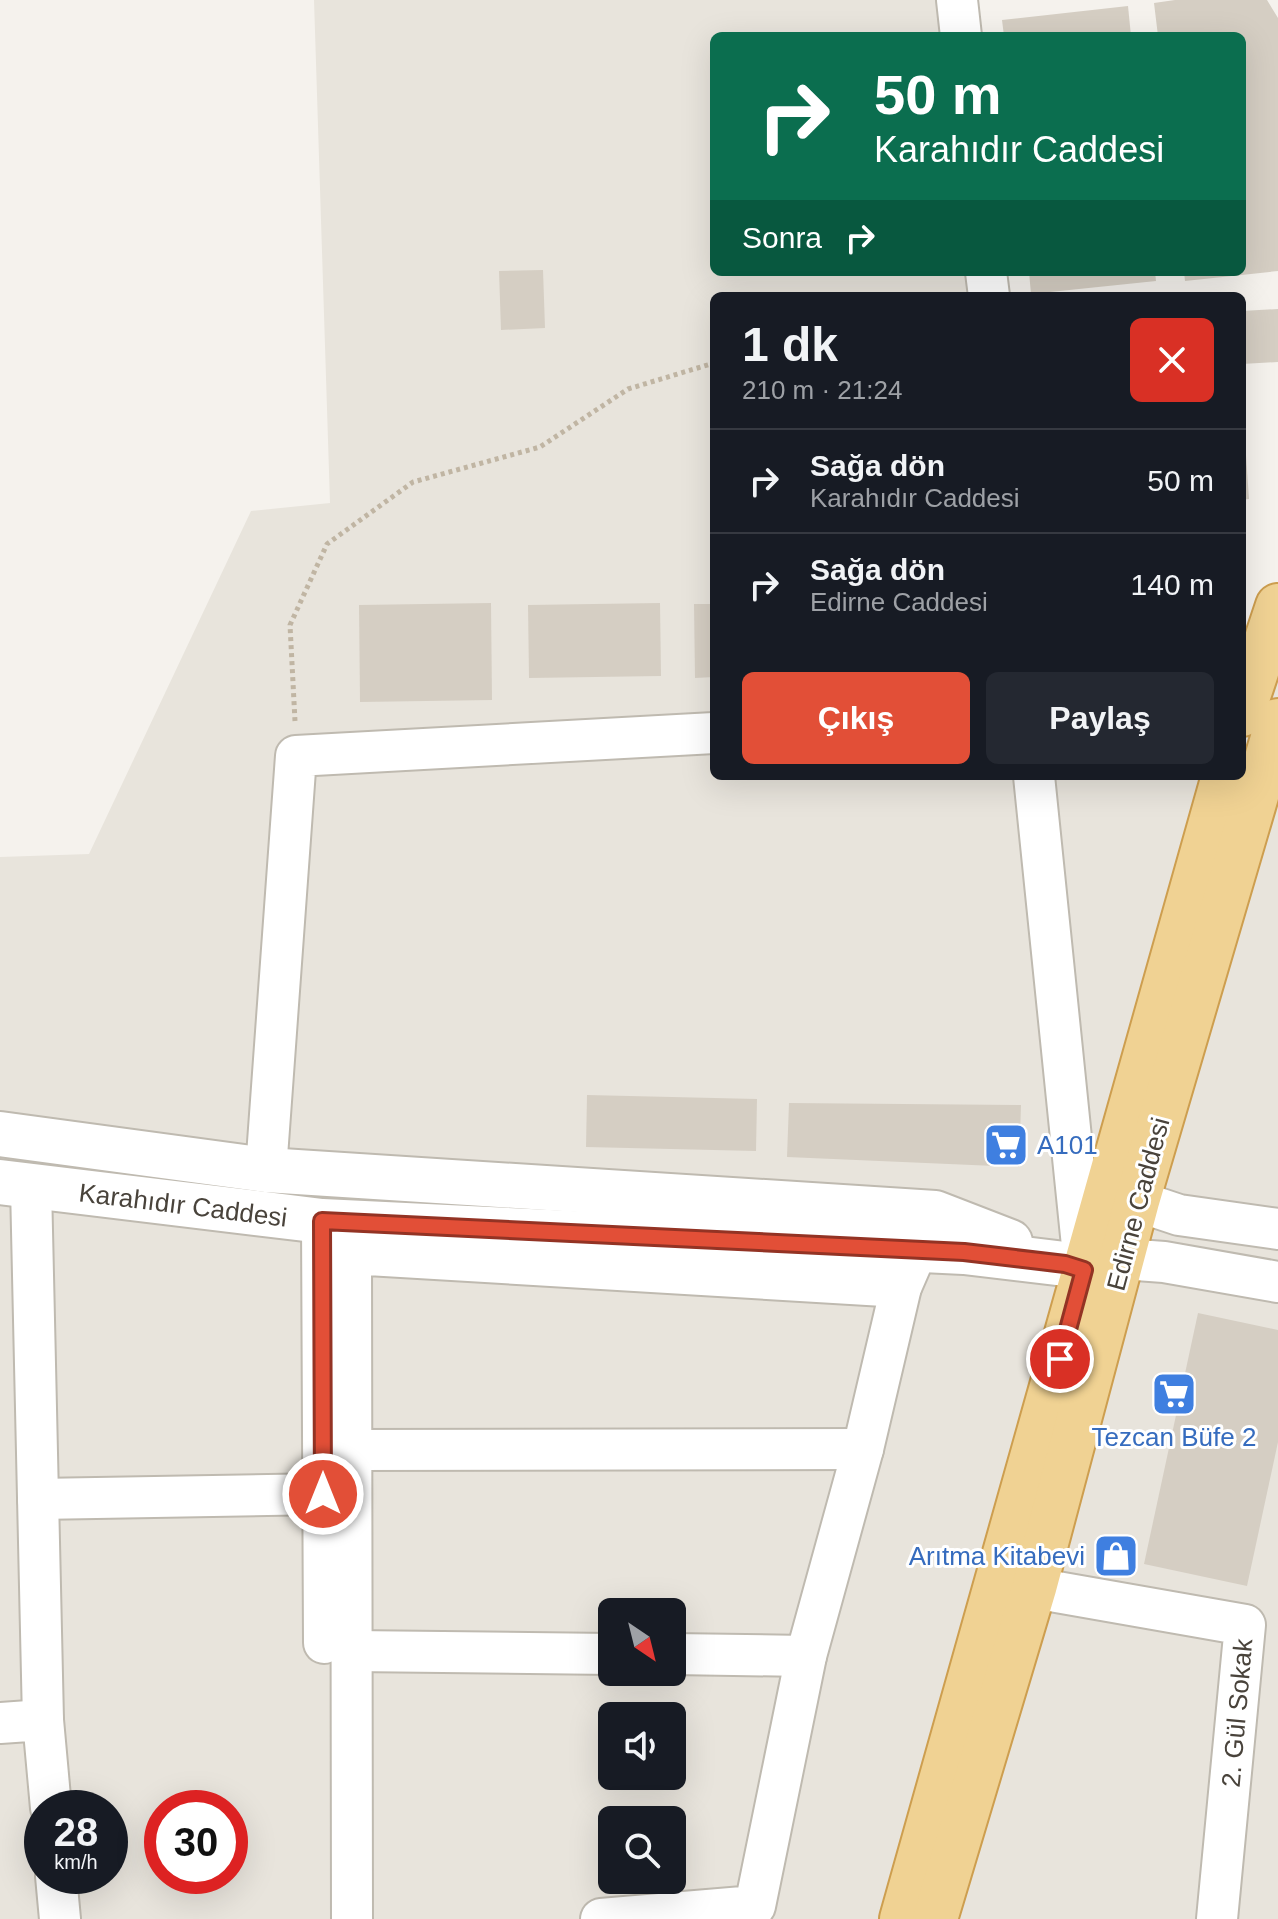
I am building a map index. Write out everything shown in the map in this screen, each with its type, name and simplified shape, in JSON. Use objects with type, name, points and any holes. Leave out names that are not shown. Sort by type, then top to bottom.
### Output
[{"type":"highway","points":[[1246,702],[1278,606]]},
{"type":"highway","name":"Edirne Caddesi","points":[[935,1919],[1034,1588],[1091,1264],[1137,1201],[1278,721]]},
{"type":"highway","name":"Edirne Caddesi","points":[[902,1919],[1091,1264],[1223,780]]},
{"type":"street","points":[[957,0],[961,32]]},
{"type":"street","points":[[266,1170],[296,756],[710,733]]},
{"type":"street","points":[[1034,780],[1091,1264]]},
{"type":"street","points":[[0,1134],[266,1170],[935,1213],[1091,1264],[1164,1262],[1278,1282]]},
{"type":"street","points":[[16,1184],[38,1499],[43,1720],[49,1790]]},
{"type":"street","name":"Karahıdır Caddesi","points":[[16,1184],[322,1221],[909,1269],[964,1252],[1091,1264]]},
{"type":"street","points":[[1137,1201],[1179,1215],[1278,1229]]},
{"type":"street","points":[[322,1221],[326,1919]]},
{"type":"street","points":[[352,1919],[351,1254],[909,1269],[806,1656],[755,1906],[601,1919]]},
{"type":"street","points":[[352,1450],[863,1449]]},
{"type":"street","points":[[38,1499],[323,1494]]},
{"type":"street","name":"2. Gül Sokak","points":[[1034,1588],[1262,1626],[1217,1919]]},
{"type":"street","points":[[352,1651],[598,1654]]},
{"type":"street","points":[[686,1654],[806,1656]]},
{"type":"street","points":[[0,1723],[43,1720]]},
{"type":"street","points":[[58,1894],[60,1919]]},
{"type":"path","points":[[296,756],[290,625],[327,544],[413,482],[540,447],[628,389],[710,364]]},
{"type":"shaded area","points":[[314,0],[959,0],[962,32],[710,32],[710,276],[987,276],[989,292],[710,292],[710,780],[1246,780],[1246,663],[1278,619],[1278,1919],[0,1919],[0,857],[89,854],[251,511],[330,503]]},
{"type":"building","points":[[1175,0],[1267,0],[1278,18],[1278,271],[1246,274],[1246,32],[1158,32],[1154,3]]},
{"type":"building","points":[[1128,6],[1131,32],[1004,32],[1002,20]]},
{"type":"building","points":[[543,270],[545,328],[501,330],[499,271]]},
{"type":"building","points":[[1029,276],[1155,276],[1156,281],[1050,292],[1031,292]]},
{"type":"building","points":[[1184,276],[1232,276],[1185,281]]},
{"type":"building","points":[[1278,309],[1278,362],[1246,364],[1246,311]]},
{"type":"building","points":[[1246,456],[1249,499],[1246,499]]},
{"type":"building","points":[[491,603],[492,700],[360,702],[359,605]]},
{"type":"building","points":[[660,603],[661,676],[529,678],[528,605]]},
{"type":"building","points":[[694,604],[710,604],[710,677],[695,678]]},
{"type":"building","points":[[587,1095],[757,1099],[756,1151],[586,1147]]},
{"type":"building","points":[[789,1103],[1021,1105],[1019,1167],[787,1157]]},
{"type":"building","points":[[1198,1313],[1278,1330],[1278,1442],[1247,1586],[1144,1564]]},
{"type":"place","name":"A101","points":[[1006,1145]]},
{"type":"place","name":"Tezcan Büfe 2","points":[[1174,1394]]},
{"type":"place","name":"Arıtma Kitabevi","points":[[1116,1556]]},
{"type":"route","points":[[323,1494],[322,1221],[964,1252],[1065,1264],[1084,1270],[1060,1359]]}]
